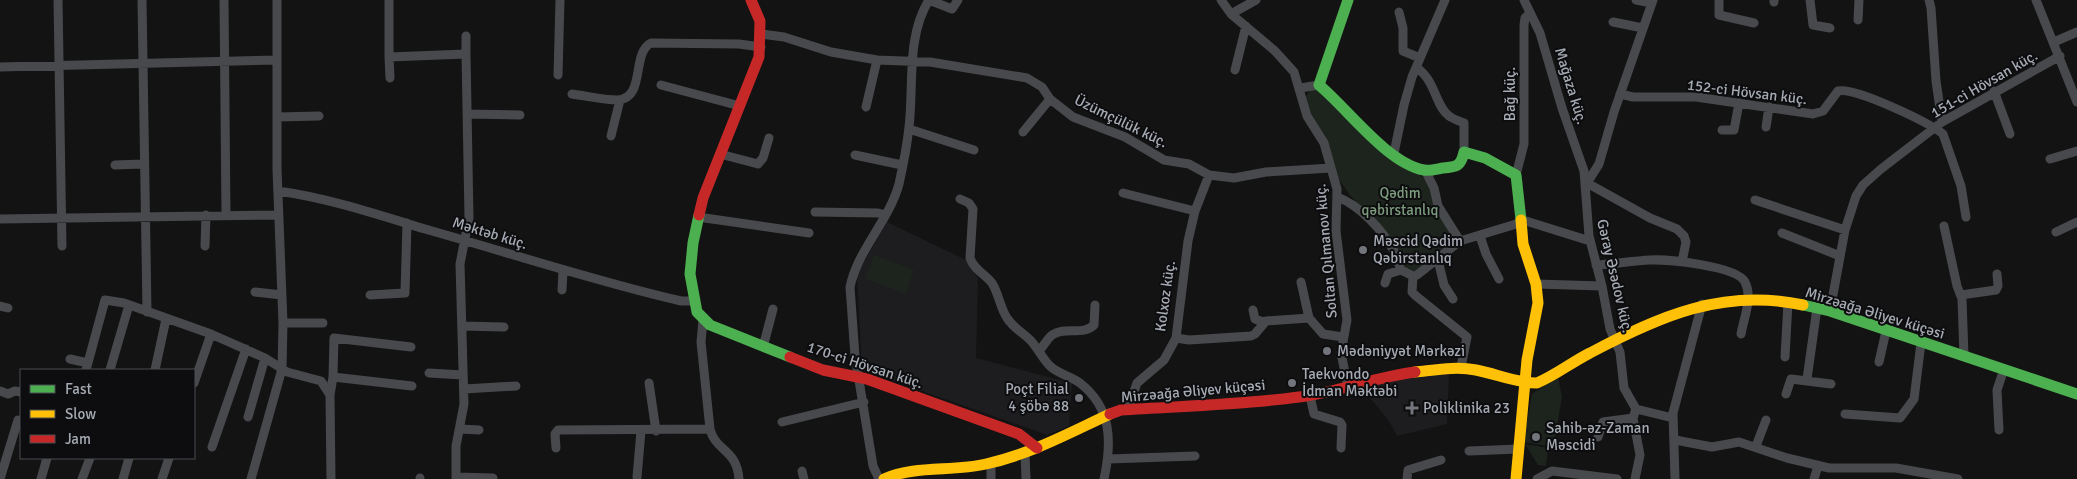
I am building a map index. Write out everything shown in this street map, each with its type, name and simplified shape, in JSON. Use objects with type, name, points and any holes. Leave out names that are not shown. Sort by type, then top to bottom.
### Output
[{"type":"street","points":[[58,0],[62,246]]},
{"type":"street","points":[[142,0],[141,64],[147,312]]},
{"type":"street","points":[[224,0],[226,214]]},
{"type":"street","points":[[251,479],[282,369],[283,323],[278,215],[277,0]]},
{"type":"street","points":[[389,0],[390,78]]},
{"type":"street","points":[[558,75],[560,0]]},
{"type":"street","points":[[739,479],[734,458],[713,438],[710,429],[701,342],[702,320],[693,301],[690,274],[698,218],[706,188],[757,64],[761,47],[762,34],[758,12],[751,0]]},
{"type":"street","points":[[879,479],[873,466],[864,402],[858,377],[850,287],[860,259],[894,202],[909,129],[914,62],[920,20],[929,0],[952,10],[958,0]]},
{"type":"street","name":"Soltan Qılmanov küç.","points":[[1221,0],[1231,14],[1290,67],[1300,88],[1304,108],[1310,122],[1324,143],[1337,197],[1336,230],[1347,311],[1341,353],[1348,386]]},
{"type":"street","points":[[1231,14],[1256,0]]},
{"type":"street","points":[[1319,85],[1348,0]]},
{"type":"street","points":[[1394,154],[1404,105],[1420,58],[1445,0]]},
{"type":"street","name":"Mağaza küç.","points":[[1524,0],[1540,33],[1562,108],[1582,162],[1587,183]]},
{"type":"street","points":[[1636,0],[1652,2]]},
{"type":"street","points":[[1728,0],[1719,0],[1719,15],[1754,23]]},
{"type":"street","points":[[1810,0],[1812,25],[1830,28]]},
{"type":"street","points":[[1858,20],[1859,0]]},
{"type":"street","points":[[1929,0],[1932,8],[1939,125]]},
{"type":"street","points":[[2036,0],[2077,102]]},
{"type":"street","name":"Gəray Əsədov küç.","points":[[1635,479],[1640,455],[1634,413],[1624,388],[1620,352],[1610,329],[1602,286],[1590,242],[1586,214],[1587,183],[1599,164],[1620,94],[1652,2]]},
{"type":"street","points":[[1399,12],[1403,28],[1403,51],[1420,58]]},
{"type":"street","name":"Bağ küç.","points":[[1516,175],[1524,144],[1524,24],[1530,13]]},
{"type":"street","points":[[1613,22],[1643,28]]},
{"type":"street","points":[[1235,70],[1246,26]]},
{"type":"street","points":[[2054,42],[2077,32]]},
{"type":"street","name":"Üzümçülük küç.","points":[[762,34],[784,37],[831,52],[877,60],[930,62],[1027,78],[1042,87],[1050,99],[1073,117],[1125,138],[1164,160],[1189,164],[1209,175],[1234,178],[1266,172],[1331,168]]},
{"type":"street","points":[[466,36],[469,218],[460,264],[464,410],[456,446],[456,478],[493,478]]},
{"type":"street","points":[[572,94],[620,100],[632,92],[643,50],[651,43],[739,44],[761,47]]},
{"type":"street","points":[[389,57],[466,54]]},
{"type":"street","name":"151-ci Hövsan küç.","points":[[1830,312],[1845,230],[1856,196],[1864,185],[1880,169],[1939,125],[1994,91],[2060,56]]},
{"type":"street","points":[[0,67],[278,60]]},
{"type":"street","points":[[866,107],[877,60]]},
{"type":"street","points":[[1300,88],[1319,85],[1336,99],[1367,132],[1405,164],[1425,170],[1457,167],[1462,162],[1464,152],[1464,123],[1449,116],[1432,84],[1424,73],[1417,68]]},
{"type":"street","points":[[661,85],[740,106]]},
{"type":"street","name":"152-ci Hövsan küç.","points":[[1620,94],[1634,97],[1696,97],[1819,114],[1823,112],[1834,94],[1846,90],[1939,125],[1949,146],[1966,217]]},
{"type":"street","points":[[1994,91],[2010,134]]},
{"type":"street","points":[[1023,132],[1050,99]]},
{"type":"street","points":[[611,136],[620,100]]},
{"type":"street","points":[[1722,130],[1734,130],[1739,103]]},
{"type":"street","points":[[1766,127],[1769,107]]},
{"type":"street","points":[[467,114],[520,115]]},
{"type":"street","points":[[277,116],[319,116]]},
{"type":"street","points":[[909,129],[974,150]]},
{"type":"street","points":[[720,154],[758,164],[763,158],[769,138]]},
{"type":"street","points":[[2050,159],[2077,151]]},
{"type":"street","points":[[1464,152],[1480,155],[1516,175],[1523,244],[1536,284],[1538,302],[1527,360],[1516,479]]},
{"type":"street","points":[[855,155],[902,165]]},
{"type":"street","points":[[115,165],[144,164]]},
{"type":"street","points":[[1425,170],[1434,188],[1438,206],[1460,241]]},
{"type":"street","name":"Kolxoz küç.","points":[[1128,410],[1137,383],[1164,360],[1176,338],[1188,241],[1195,211],[1209,175]]},
{"type":"street","points":[[1587,183],[1650,218],[1677,230],[1684,236],[1686,242],[1682,262]]},
{"type":"street","name":"Məktəb küç.","points":[[278,192],[316,198],[407,223],[563,271],[672,299],[693,301]]},
{"type":"street","points":[[1123,193],[1195,211]]},
{"type":"street","points":[[1337,197],[1348,201],[1371,222],[1394,250],[1401,270]]},
{"type":"street","points":[[960,199],[969,203],[972,209],[970,258],[972,264],[991,282],[1010,322],[1040,351],[1052,368],[1071,377],[1088,390],[1096,398],[1106,416],[1109,435],[1108,459],[1104,479]]},
{"type":"street","points":[[1755,200],[1845,230]]},
{"type":"street","points":[[815,212],[878,213],[885,216]]},
{"type":"street","points":[[0,219],[226,214],[278,215]]},
{"type":"street","points":[[205,246],[206,215]]},
{"type":"street","points":[[698,218],[809,233]]},
{"type":"street","points":[[2056,232],[2077,222]]},
{"type":"street","points":[[370,295],[405,293],[407,223]]},
{"type":"street","points":[[1413,276],[1438,260],[1460,241],[1521,223],[1532,223],[1590,242]]},
{"type":"street","points":[[1944,226],[1957,286],[1961,295],[1964,356]]},
{"type":"street","points":[[1782,234],[1840,256]]},
{"type":"street","points":[[1480,236],[1486,254],[1499,279]]},
{"type":"street","points":[[1438,260],[1444,285],[1453,299]]},
{"type":"street","points":[[1596,265],[1650,260],[1682,262],[1739,275],[1747,288],[1749,299],[1741,334]]},
{"type":"street","points":[[1385,283],[1388,274],[1401,270],[1413,276]]},
{"type":"street","points":[[562,290],[563,271]]},
{"type":"street","points":[[1961,295],[1996,290],[1998,286],[1997,274]]},
{"type":"street","points":[[1413,276],[1412,292],[1467,337],[1462,368]]},
{"type":"street","points":[[1301,282],[1309,318],[1323,334],[1343,337]]},
{"type":"street","points":[[1536,284],[1602,286]]},
{"type":"street","points":[[255,292],[282,295]]},
{"type":"street","name":"Mirzəağa Əliyev küçəsi","points":[[884,479],[907,472],[945,475],[991,463],[1037,448],[1082,430],[1106,416],[1128,410],[1310,396],[1386,376],[1462,368],[1525,383],[1541,381],[1645,325],[1702,304],[1749,299],[1788,302],[1817,308],[2077,394]]},
{"type":"street","points":[[70,359],[87,367],[105,300],[129,305],[246,349],[282,369],[321,381],[330,395]]},
{"type":"street","points":[[1785,357],[1788,302]]},
{"type":"street","points":[[1674,479],[1675,440],[1673,418],[1702,304]]},
{"type":"street","points":[[110,369],[129,305]]},
{"type":"street","points":[[1040,351],[1052,336],[1062,331],[1089,330],[1094,326],[1095,305]]},
{"type":"street","points":[[1807,379],[1817,308]]},
{"type":"street","points":[[762,347],[773,309]]},
{"type":"street","points":[[1253,310],[1256,319],[1263,322],[1309,318]]},
{"type":"street","points":[[154,369],[166,319]]},
{"type":"street","name":"170-ci Hövsan küç.","points":[[702,320],[762,347],[834,373],[858,377],[1019,434],[1037,448]]},
{"type":"street","points":[[1176,338],[1189,340],[1251,336],[1255,334],[1263,322]]},
{"type":"street","points":[[283,323],[323,323]]},
{"type":"street","points":[[462,326],[504,327]]},
{"type":"street","points":[[1879,362],[1886,331]]},
{"type":"street","points":[[195,380],[210,334]]},
{"type":"street","points":[[331,479],[330,395],[333,377],[334,338],[411,347]]},
{"type":"street","points":[[1845,414],[1900,418],[1914,398],[1921,343]]},
{"type":"street","points":[[212,447],[246,349]]},
{"type":"street","points":[[248,417],[265,358]]},
{"type":"street","points":[[1999,430],[1997,390],[2004,369]]},
{"type":"street","points":[[429,373],[463,376]]},
{"type":"street","points":[[333,377],[412,386]]},
{"type":"street","points":[[1786,394],[1788,381],[1791,379],[1807,379],[1831,384]]},
{"type":"street","points":[[649,383],[656,431]]},
{"type":"street","points":[[464,388],[516,386]]},
{"type":"street","points":[[0,391],[8,394],[15,391],[20,392]]},
{"type":"street","points":[[1310,396],[1314,414],[1340,422],[1342,425],[1342,448]]},
{"type":"street","points":[[782,422],[864,402]]},
{"type":"street","points":[[1598,437],[1603,422],[1634,413],[1673,418]]},
{"type":"street","points":[[0,479],[18,420]]},
{"type":"street","points":[[1756,446],[1766,420]]},
{"type":"street","points":[[460,429],[479,430]]},
{"type":"street","points":[[556,448],[555,434],[558,430],[656,431],[710,429]]},
{"type":"street","points":[[636,477],[641,431]]},
{"type":"street","points":[[1675,440],[1712,447],[1739,442],[1756,446],[1787,458],[1829,468],[1896,468],[1958,479]]},
{"type":"street","points":[[1469,452],[1518,449]]},
{"type":"street","points":[[1025,452],[1026,479]]},
{"type":"street","points":[[1108,459],[1194,456]]},
{"type":"street","points":[[41,479],[47,459]]},
{"type":"street","points":[[82,479],[90,459]]},
{"type":"street","points":[[123,479],[129,459]]},
{"type":"street","points":[[162,479],[169,459]]},
{"type":"street","points":[[1407,479],[1408,470],[1441,460]]},
{"type":"street","points":[[991,463],[991,479]]},
{"type":"street","points":[[1814,479],[1818,466]]},
{"type":"street","points":[[1538,479],[1552,471],[1617,479]]},
{"type":"shaded area","points":[[887,222],[966,260],[978,278],[976,358],[1072,383],[1069,426],[1047,435],[862,370],[857,274]]},
{"type":"shaded area","name":"Poliklinika 23","points":[[1449,372],[1447,424],[1397,436],[1389,421],[1362,388],[1389,381]]},
{"type":"green space","name":"Qədim qəbirstanlıq","points":[[1317,89],[1426,180],[1454,237],[1452,243],[1414,272],[1403,268],[1398,247],[1349,194],[1338,178],[1325,136],[1309,114],[1305,98],[1310,90]]},
{"type":"green space","points":[[874,255],[914,270],[906,294],[865,279]]},
{"type":"green space","points":[[1558,377],[1562,397],[1554,443],[1549,443],[1548,446],[1523,442],[1532,394]]},
{"type":"green space","points":[[1525,444],[1548,448],[1546,466],[1538,465]]},
{"type":"traffic: fast","points":[[1348,0],[1319,85],[1382,146],[1410,165],[1424,170],[1452,167],[1460,163],[1464,152],[1485,158],[1516,175],[1521,220]]},
{"type":"traffic: fast","points":[[699,215],[693,243],[690,274],[697,312],[710,325],[790,357]]},
{"type":"traffic: fast","points":[[1803,305],[1830,311],[2077,394]]},
{"type":"traffic: slow","points":[[1516,479],[1527,360],[1538,303],[1536,284],[1523,244],[1521,220]]},
{"type":"traffic: slow","points":[[1415,372],[1461,368],[1522,382],[1537,383],[1616,340],[1667,317],[1693,309],[1719,303],[1746,300],[1803,305]]},
{"type":"traffic: slow","points":[[884,479],[908,472],[960,468],[1003,460],[1050,442],[1110,414]]},
{"type":"traffic: jam","points":[[699,215],[703,198],[759,57],[760,21],[751,0]]},
{"type":"traffic: jam","points":[[790,357],[823,370],[867,379],[1019,434],[1037,448]]},
{"type":"traffic: jam","points":[[1110,414],[1121,410],[1233,404],[1299,397],[1415,372]]},
{"type":"place","name":"Məscid Qədim Qəbirstanlıq","points":[[1363,250]]},
{"type":"place","name":"Mədəniyyət Mərkəzi","points":[[1327,351]]},
{"type":"place","name":"Taekvondo İdman Məktəbi","points":[[1292,383]]},
{"type":"place","name":"Poçt Filial 4 şöbə 88","points":[[1079,398]]},
{"type":"place","name":"Poliklinika 23","points":[[1412,408]]},
{"type":"place","name":"Sahib-əz-Zaman Məscidi","points":[[1536,437]]}]
